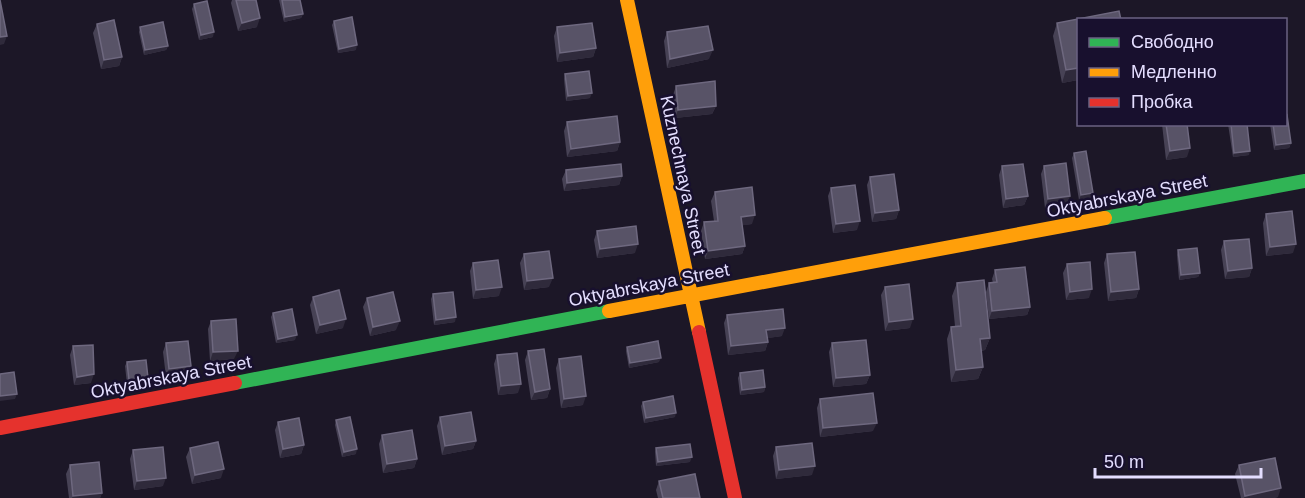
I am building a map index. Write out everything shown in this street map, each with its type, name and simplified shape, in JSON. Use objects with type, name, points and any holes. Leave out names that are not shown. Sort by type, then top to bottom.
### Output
[{"type":"street","name":"Kuznechnaya Street","points":[[627,0],[735,498]]},
{"type":"street","name":"Oktyabrskaya Street","points":[[0,428],[1305,181]]},
{"type":"building","points":[[0,0],[7,36],[0,37]]},
{"type":"building","points":[[236,0],[256,0],[260,18],[242,23]]},
{"type":"building","points":[[282,0],[300,0],[303,14],[285,17]]},
{"type":"building","points":[[207,1],[214,32],[201,35],[194,4]]},
{"type":"building","points":[[1119,11],[1121,18],[1083,18]]},
{"type":"building","points":[[352,17],[357,45],[339,49],[334,21]]},
{"type":"building","points":[[1077,19],[1077,68],[1066,70],[1057,23]]},
{"type":"building","points":[[114,20],[122,57],[104,60],[97,24]]},
{"type":"building","points":[[163,22],[168,46],[145,50],[140,27]]},
{"type":"building","points":[[592,23],[596,48],[560,53],[557,27]]},
{"type":"building","points":[[708,26],[713,50],[670,59],[667,32]]},
{"type":"building","points":[[589,71],[592,93],[568,96],[565,74]]},
{"type":"building","points":[[715,81],[716,106],[678,110],[676,86]]},
{"type":"building","points":[[1287,115],[1291,143],[1276,145],[1273,126],[1287,126]]},
{"type":"building","points":[[617,116],[620,142],[571,149],[567,122]]},
{"type":"building","points":[[1166,126],[1187,126],[1190,148],[1170,151]]},
{"type":"building","points":[[1231,126],[1247,126],[1250,151],[1234,153]]},
{"type":"building","points":[[1086,151],[1093,193],[1081,195],[1074,153]]},
{"type":"building","points":[[1066,163],[1070,196],[1048,199],[1044,166]]},
{"type":"building","points":[[621,164],[622,176],[567,183],[566,170]]},
{"type":"building","points":[[1023,164],[1028,196],[1006,199],[1002,166]]},
{"type":"building","points":[[894,174],[899,210],[875,213],[870,177]]},
{"type":"building","points":[[855,185],[860,221],[836,224],[831,188]]},
{"type":"building","points":[[752,187],[755,215],[741,217],[745,246],[708,251],[704,222],[718,221],[715,192]]},
{"type":"building","points":[[1292,211],[1296,244],[1270,247],[1266,214]]},
{"type":"building","points":[[636,226],[638,244],[600,249],[597,231]]},
{"type":"building","points":[[1249,239],[1252,268],[1228,271],[1224,241]]},
{"type":"building","points":[[1197,248],[1200,273],[1181,275],[1178,250]]},
{"type":"building","points":[[549,251],[553,278],[527,281],[524,254]]},
{"type":"building","points":[[1135,252],[1139,289],[1111,292],[1107,254]]},
{"type":"building","points":[[498,260],[502,287],[476,290],[473,263]]},
{"type":"building","points":[[1090,262],[1092,289],[1070,292],[1067,264]]},
{"type":"building","points":[[1025,267],[1030,307],[992,311],[989,283],[997,282],[995,270]]},
{"type":"building","points":[[984,280],[990,338],[980,339],[983,367],[956,370],[951,327],[961,326],[957,283]]},
{"type":"building","points":[[909,284],[913,319],[889,322],[885,287]]},
{"type":"building","points":[[339,290],[346,319],[320,325],[313,297]]},
{"type":"building","points":[[393,292],[400,321],[373,327],[367,298]]},
{"type":"building","points":[[453,292],[456,317],[436,320],[433,294]]},
{"type":"building","points":[[292,309],[297,335],[278,339],[273,313]]},
{"type":"building","points":[[783,309],[785,328],[766,330],[768,342],[731,346],[727,315]]},
{"type":"building","points":[[236,319],[238,351],[213,352],[211,321]]},
{"type":"building","points":[[866,340],[870,375],[836,378],[832,343]]},
{"type":"building","points":[[188,341],[191,366],[169,369],[166,343]]},
{"type":"building","points":[[658,341],[661,358],[630,363],[627,347]]},
{"type":"building","points":[[93,345],[94,374],[77,377],[73,346]]},
{"type":"building","points":[[544,349],[550,389],[535,392],[528,351]]},
{"type":"building","points":[[517,353],[521,384],[501,386],[497,355]]},
{"type":"building","points":[[581,356],[586,396],[564,399],[559,359]]},
{"type":"building","points":[[146,360],[148,378],[129,380],[127,362]]},
{"type":"building","points":[[763,370],[765,387],[742,390],[740,373]]},
{"type":"building","points":[[14,372],[17,394],[0,396],[0,374]]},
{"type":"building","points":[[873,393],[877,423],[823,428],[820,399]]},
{"type":"building","points":[[673,396],[676,413],[646,418],[643,402]]},
{"type":"building","points":[[471,412],[476,441],[445,446],[440,417]]},
{"type":"building","points":[[350,417],[357,449],[344,452],[336,420]]},
{"type":"building","points":[[299,418],[304,445],[283,449],[278,422]]},
{"type":"building","points":[[412,430],[417,459],[387,464],[382,435]]},
{"type":"building","points":[[218,442],[224,469],[195,475],[190,448]]},
{"type":"building","points":[[812,443],[815,466],[779,470],[776,447]]},
{"type":"building","points":[[690,444],[692,457],[658,462],[656,448]]},
{"type":"building","points":[[163,447],[166,478],[137,481],[133,450]]},
{"type":"building","points":[[1275,458],[1281,488],[1245,496],[1239,465]]},
{"type":"building","points":[[99,462],[102,493],[73,496],[70,465]]},
{"type":"building","points":[[695,474],[700,498],[663,498],[659,481]]},
{"type":"traffic: fast","points":[[1105,218],[1305,181]]},
{"type":"traffic: fast","points":[[235,383],[609,311]]},
{"type":"traffic: slow","points":[[627,0],[699,332]]},
{"type":"traffic: slow","points":[[609,311],[1105,218]]},
{"type":"traffic: jam","points":[[699,332],[735,498]]},
{"type":"traffic: jam","points":[[0,428],[235,383]]}]
